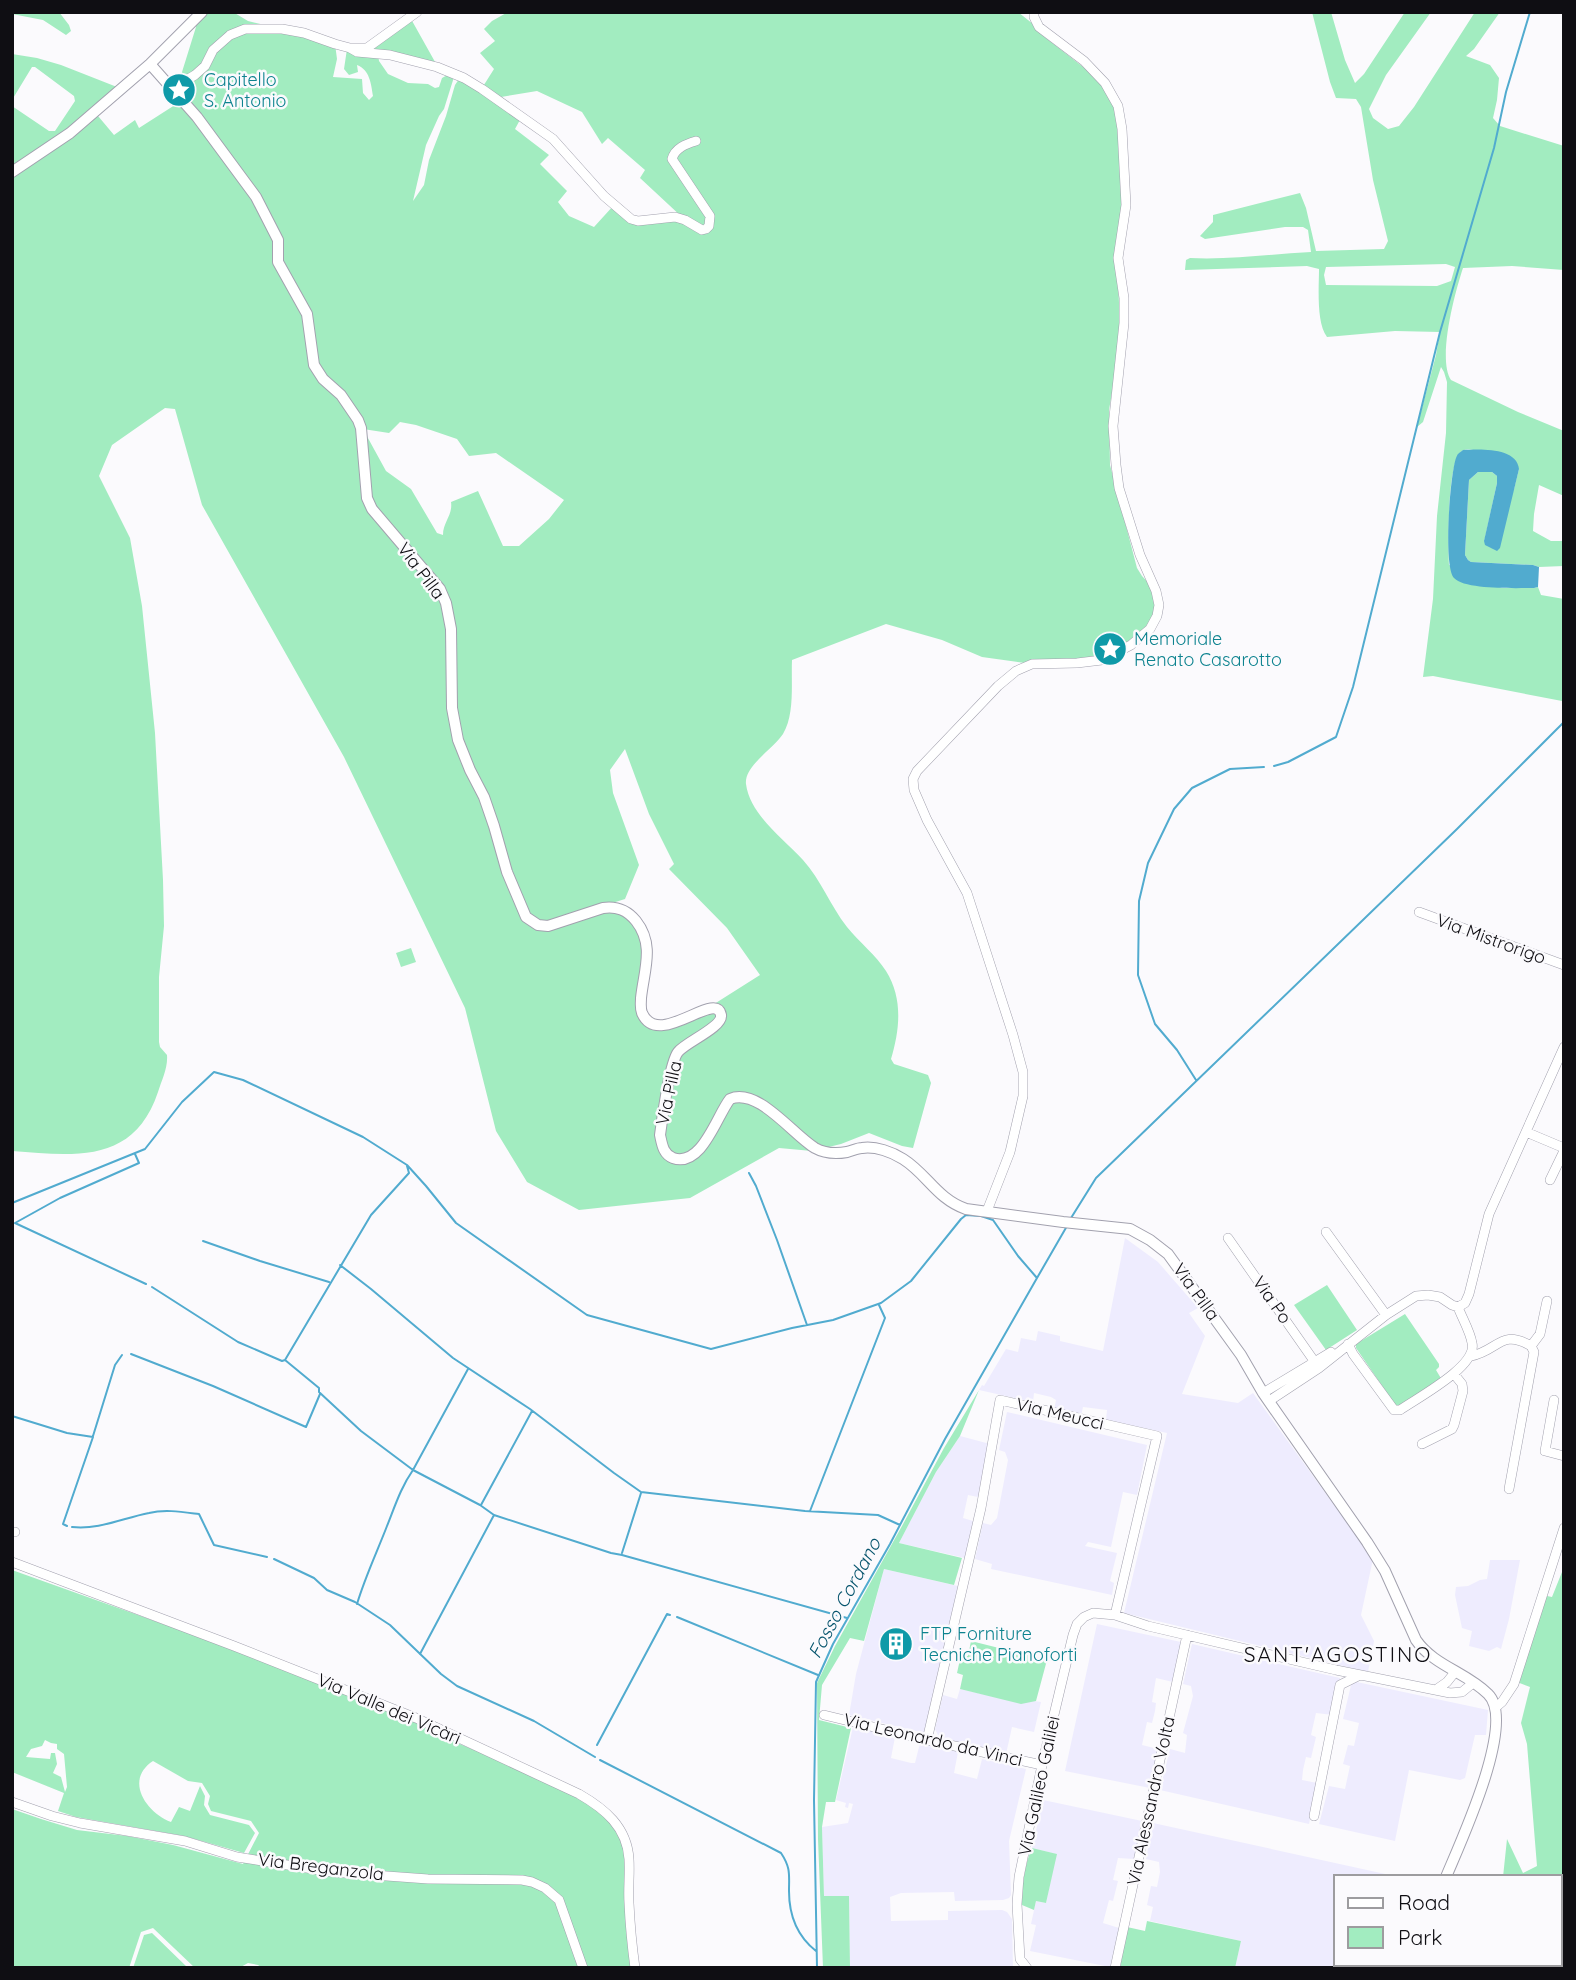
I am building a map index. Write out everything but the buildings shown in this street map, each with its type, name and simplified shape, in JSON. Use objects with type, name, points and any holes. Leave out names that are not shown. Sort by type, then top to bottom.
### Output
[{"type":"main road","points":[[12,172],[69,133],[150,64],[202,12]]},
{"type":"main road","name":"Via Pilla","points":[[150,64],[197,117],[256,197],[278,240],[278,262],[307,314],[314,365],[323,379],[341,395],[361,428],[367,498],[382,522],[440,589],[446,603],[452,639],[452,708],[458,740],[484,797],[507,872],[526,917],[538,925],[548,926],[603,908],[612,907],[626,912],[643,932],[647,947],[647,968],[640,1010],[643,1016],[657,1025],[674,1024],[705,1009],[719,1011],[719,1023],[686,1045],[675,1056],[660,1135],[666,1153],[680,1159],[696,1152],[703,1146],[730,1099],[745,1097],[760,1104],[814,1147],[826,1152],[846,1153],[862,1147],[885,1150],[904,1159],[944,1198],[966,1209],[1130,1229],[1150,1240],[1168,1254],[1241,1355],[1266,1397],[1385,1571],[1416,1640],[1431,1658],[1464,1677],[1494,1702]]},
{"type":"main road","points":[[1447,1875],[1496,1743],[1494,1702]]},
{"type":"street","points":[[350,48],[372,46],[417,12]]},
{"type":"street","points":[[987,1211],[1010,1152],[1023,1096],[1023,1072],[967,893],[927,820],[914,790],[913,779],[917,771],[998,686],[1016,671],[1039,663],[1102,660],[1131,645],[1150,629],[1159,605],[1119,488],[1116,465],[1113,426],[1124,323],[1124,298],[1118,258],[1126,205],[1122,129],[1118,106],[1105,83],[1084,61],[1039,27],[1034,12]]},
{"type":"street","points":[[172,89],[205,66],[213,50],[230,35],[245,29],[282,29],[304,33],[357,52],[390,55],[437,67],[473,83],[554,139],[604,196],[626,215],[638,221],[675,217],[706,229],[710,216],[672,159],[678,149],[696,141]]},
{"type":"street","name":"Via Mistrorigo","points":[[1419,912],[1564,965]]},
{"type":"street","points":[[1266,1397],[1416,1296],[1440,1297],[1458,1307],[1465,1303],[1489,1214],[1564,1046]]},
{"type":"street","points":[[1526,1132],[1564,1149],[1550,1180]]},
{"type":"street","points":[[1326,1232],[1386,1315]]},
{"type":"street","name":"Via Po","points":[[1228,1238],[1317,1365]]},
{"type":"street","points":[[1531,1346],[1540,1334],[1547,1301]]},
{"type":"street","points":[[1348,1344],[1394,1410],[1399,1410],[1454,1374],[1471,1356],[1473,1344],[1458,1307]]},
{"type":"street","points":[[1471,1356],[1510,1338],[1531,1346],[1534,1359],[1510,1489]]},
{"type":"street","points":[[1422,1444],[1452,1429],[1463,1391],[1462,1384],[1454,1374]]},
{"type":"street","name":"Via Meucci","points":[[927,1740],[981,1508],[1000,1400],[1157,1436],[1115,1615]]},
{"type":"street","points":[[1554,1400],[1545,1451],[1564,1456]]},
{"type":"street","points":[[1494,1702],[1514,1684],[1564,1528]]},
{"type":"street","name":"Via Valle dei Vicàri","points":[[14,1561],[416,1718],[579,1794],[597,1805],[621,1830],[628,1849],[629,1902],[635,1968]]},
{"type":"street","name":"Via Galileo Galilei","points":[[1027,1968],[1020,1959],[1017,1904],[1019,1877],[1073,1635],[1077,1624],[1084,1617],[1093,1613],[1115,1615]]},
{"type":"street","points":[[1115,1615],[1148,1626],[1360,1675],[1458,1693],[1464,1677]]},
{"type":"street","name":"Via Alessandro Volta","points":[[1115,1968],[1187,1635]]},
{"type":"street","points":[[1314,1815],[1340,1685],[1360,1675]]},
{"type":"street","points":[[1437,1689],[1447,1682],[1464,1677]]},
{"type":"street","name":"Via Leonardo da Vinci","points":[[824,1715],[1042,1765]]},
{"type":"street","name":"Via Breganzola","points":[[12,1802],[80,1823],[185,1841],[237,1857],[332,1872],[428,1879],[532,1882],[559,1900],[583,1968]]},
{"type":"shaded area","points":[[1125,1238],[1158,1262],[1198,1308],[1189,1313],[1205,1336],[1182,1394],[1238,1403],[1253,1393],[1373,1559],[1361,1615],[1374,1641],[1368,1672],[1124,1613],[1167,1433],[1106,1420],[1107,1410],[1083,1407],[1081,1416],[1054,1410],[1056,1400],[1034,1393],[1033,1402],[979,1390],[1006,1349],[1018,1352],[1021,1338],[1036,1341],[1038,1331],[1060,1336],[1060,1341],[1103,1351]]},
{"type":"shaded area","points":[[1007,1412],[1147,1445],[1137,1495],[1123,1492],[1111,1547],[1088,1542],[1085,1546],[1117,1553],[1110,1581],[1114,1583],[1112,1595],[991,1569],[992,1564],[975,1559],[983,1523],[991,1525],[997,1518],[1008,1460],[1005,1452],[999,1450]]},
{"type":"shaded area","points":[[960,1436],[990,1444],[978,1497],[968,1495],[963,1518],[973,1521],[965,1558],[899,1543],[936,1472]]},
{"type":"shaded area","points":[[1490,1560],[1520,1560],[1501,1649],[1497,1647],[1489,1651],[1469,1646],[1472,1631],[1462,1628],[1455,1595],[1456,1587],[1487,1579]]},
{"type":"shaded area","points":[[884,1569],[958,1586],[924,1733],[849,1715],[856,1674]]},
{"type":"shaded area","points":[[1097,1624],[1181,1642],[1173,1682],[1156,1678],[1152,1702],[1156,1703],[1155,1711],[1152,1723],[1147,1722],[1142,1745],[1158,1749],[1150,1788],[1065,1771]]},
{"type":"shaded area","points":[[1192,1644],[1340,1678],[1333,1715],[1316,1713],[1311,1735],[1316,1737],[1311,1758],[1306,1757],[1303,1770],[1302,1780],[1317,1783],[1309,1824],[1160,1790],[1170,1749],[1185,1753],[1187,1735],[1183,1733],[1193,1696],[1191,1686],[1183,1684]]},
{"type":"shaded area","points":[[1352,1681],[1488,1710],[1486,1735],[1475,1735],[1465,1778],[1460,1780],[1409,1770],[1395,1841],[1319,1824],[1329,1786],[1345,1789],[1350,1766],[1343,1764],[1348,1745],[1354,1746],[1359,1723],[1343,1719]]},
{"type":"shaded area","points":[[960,1689],[1021,1703],[1041,1702],[1034,1732],[1012,1727],[1006,1754],[939,1737],[935,1729],[943,1695],[957,1699]]},
{"type":"shaded area","points":[[853,1727],[895,1737],[891,1758],[911,1763],[915,1763],[920,1743],[958,1752],[954,1773],[977,1779],[982,1759],[1026,1769],[1009,1841],[1009,1898],[955,1901],[954,1892],[901,1893],[890,1897],[891,1921],[948,1920],[948,1911],[1007,1912],[1012,1919],[1013,1968],[850,1968],[849,1896],[824,1896],[822,1827],[848,1823],[853,1804],[849,1803],[848,1808],[845,1807],[846,1803],[836,1800]]},
{"type":"shaded area","points":[[1043,1800],[1142,1821],[1134,1859],[1118,1858],[1113,1880],[1118,1881],[1103,1923],[1119,1928],[1110,1967],[1030,1951],[1036,1925],[1031,1924],[1036,1901],[1046,1903],[1056,1854],[1032,1848]]},
{"type":"shaded area","points":[[1153,1823],[1390,1875],[1334,1875],[1334,1966],[1396,1966],[1235,1968],[1241,1941],[1150,1921],[1153,1907],[1147,1905],[1151,1886],[1157,1887],[1160,1872],[1159,1862],[1146,1859]]},
{"type":"green space","points":[[12,12],[59,12],[71,31],[66,35],[43,20]]},
{"type":"green space","points":[[205,12],[233,12],[248,21],[335,44],[337,59],[333,77],[362,79],[363,93],[369,100],[373,96],[365,70],[357,65],[358,72],[349,75],[344,69],[347,49],[362,50],[411,19],[439,69],[378,54],[379,61],[388,74],[408,83],[428,84],[435,88],[439,87],[442,78],[451,73],[454,77],[444,109],[426,145],[413,201],[424,185],[429,160],[455,85],[459,79],[482,88],[494,69],[480,53],[495,41],[484,29],[508,12],[1018,12],[1042,35],[1096,77],[1107,93],[1115,109],[1118,131],[1122,206],[1117,258],[1120,325],[1109,410],[1110,465],[1137,568],[1156,591],[1153,624],[1102,660],[1032,664],[982,657],[942,640],[886,624],[792,660],[791,708],[787,726],[778,740],[754,764],[747,777],[749,795],[761,816],[803,860],[847,927],[877,959],[891,981],[898,1014],[891,1059],[894,1064],[928,1075],[931,1083],[913,1148],[869,1133],[812,1151],[779,1148],[690,1198],[579,1210],[527,1182],[496,1131],[465,1008],[344,757],[202,505],[175,409],[165,408],[112,445],[99,476],[130,538],[142,606],[155,733],[163,880],[164,926],[159,977],[159,1042],[167,1055],[166,1069],[147,1115],[134,1132],[118,1144],[80,1154],[12,1151],[12,106],[49,131],[55,131],[75,101],[74,96],[35,67],[32,67],[12,100],[12,54],[61,65],[117,87],[93,110],[114,135],[135,120],[139,128],[178,103],[182,72],[196,21]],"holes":[[[537,91],[582,112],[602,144],[608,138],[645,170],[640,178],[683,218],[631,219],[614,205],[594,227],[569,216],[558,202],[567,191],[540,164],[549,155],[515,129],[521,118],[495,98]],[[400,422],[457,439],[469,456],[496,453],[564,500],[549,519],[519,546],[503,546],[478,491],[451,502],[451,511],[443,535],[437,533],[411,489],[386,471],[363,429],[389,433]],[[625,749],[649,814],[674,864],[669,869],[727,928],[760,975],[711,1006],[658,1023],[642,1010],[645,931],[609,904],[625,899],[639,865],[613,793],[610,770]]]},
{"type":"green space","points":[[1312,12],[1331,12],[1345,60],[1355,83],[1364,74],[1405,12],[1431,12],[1386,75],[1369,109],[1373,118],[1388,129],[1399,126],[1414,107],[1475,12],[1500,12],[1466,56],[1490,65],[1499,78],[1493,118],[1500,126],[1564,146],[1564,270],[1512,266],[1463,268],[1449,325],[1446,357],[1451,380],[1564,431],[1564,496],[1539,485],[1533,531],[1551,541],[1564,541],[1564,566],[1539,567],[1468,560],[1465,555],[1469,480],[1478,472],[1492,472],[1497,476],[1484,542],[1514,489],[1519,469],[1474,450],[1462,451],[1457,457],[1451,486],[1448,541],[1449,565],[1502,588],[1538,587],[1541,595],[1564,599],[1562,701],[1433,676],[1423,677],[1433,599],[1437,516],[1446,433],[1447,382],[1441,367],[1423,422],[1417,427],[1440,332],[1395,331],[1327,337],[1321,323],[1319,269],[1307,266],[1185,270],[1186,260],[1190,258],[1235,258],[1311,252],[1308,230],[1303,227],[1285,227],[1205,239],[1200,236],[1213,222],[1213,215],[1300,193],[1316,251],[1384,249],[1388,241],[1373,180],[1361,107],[1356,99],[1336,98]],"holes":[[[1446,264],[1455,267],[1451,281],[1437,286],[1326,285],[1324,275],[1326,267]]]},
{"type":"green space","points":[[411,948],[416,962],[401,967],[396,953]]},
{"type":"green space","points":[[1327,1285],[1357,1330],[1326,1350],[1294,1305]]},
{"type":"green space","points":[[1405,1314],[1439,1364],[1436,1370],[1442,1380],[1400,1407],[1396,1406],[1356,1348],[1356,1344]]},
{"type":"green space","points":[[979,1390],[960,1436],[936,1472],[899,1543],[962,1558],[954,1585],[884,1569],[864,1641],[850,1638],[822,1685],[819,1720],[851,1728],[835,1802],[826,1802],[822,1827],[824,1896],[849,1896],[850,1968],[823,1968],[818,1839],[817,1683],[944,1448]]},
{"type":"green space","points":[[1564,1567],[1564,1968],[1518,1968],[1562,1966],[1562,1875],[1503,1875],[1507,1839],[1523,1873],[1537,1866],[1527,1744],[1521,1723],[1530,1687],[1517,1682],[1542,1595],[1552,1597]]},
{"type":"green space","points":[[12,1570],[233,1649],[415,1722],[577,1797],[604,1815],[618,1832],[624,1850],[631,1968],[262,1968],[248,1963],[239,1968],[195,1968],[153,1928],[141,1932],[129,1968],[12,1968],[12,1809],[77,1830],[173,1845],[243,1864],[259,1833],[251,1821],[211,1811],[208,1804],[210,1796],[202,1783],[188,1781],[153,1761],[144,1769],[139,1786],[154,1811],[171,1822],[179,1807],[190,1811],[200,1786],[205,1796],[204,1805],[210,1815],[249,1825],[255,1833],[244,1853],[184,1836],[76,1817],[58,1811],[64,1793],[12,1772]],"holes":[[[45,1740],[57,1744],[57,1749],[64,1754],[67,1787],[65,1792],[61,1777],[53,1773],[57,1764],[55,1753],[51,1753],[50,1759],[26,1757],[31,1749],[42,1746]]]},
{"type":"green space","points":[[971,1641],[1047,1660],[1036,1701],[1021,1704],[960,1689],[963,1675],[957,1673],[961,1655],[968,1656]]},
{"type":"green space","points":[[1032,1848],[1057,1854],[1046,1903],[1036,1901],[1034,1910],[1022,1905],[1024,1876]]},
{"type":"green space","points":[[1147,1921],[1241,1941],[1235,1968],[1120,1968],[1127,1927],[1145,1931]]},
{"type":"green space","points":[[152,1933],[188,1968],[133,1968],[144,1935]]},
{"type":"water","points":[[1463,450],[1505,453],[1517,462],[1519,469],[1500,548],[1497,551],[1485,545],[1484,541],[1497,476],[1492,472],[1478,472],[1469,480],[1465,555],[1471,562],[1539,567],[1538,587],[1469,585],[1454,578],[1448,539],[1450,500],[1456,458]]},
{"type":"waterway","points":[[1274,766],[1288,762],[1336,737],[1353,687],[1440,332],[1494,148],[1506,92],[1530,12]]},
{"type":"waterway","points":[[1071,1218],[1096,1178],[1564,722]]},
{"type":"waterway","points":[[1196,1080],[1177,1050],[1155,1024],[1138,975],[1139,901],[1148,863],[1174,809],[1192,788],[1230,769],[1264,767]]},
{"type":"waterway","points":[[12,1203],[145,1149],[182,1102],[214,1072],[243,1080],[363,1137],[407,1165],[456,1223],[587,1315],[711,1349],[833,1320],[881,1303],[911,1281],[966,1215],[993,1220],[1037,1278],[1067,1226]]},
{"type":"waterway","points":[[135,1154],[139,1163],[60,1198],[15,1223],[146,1284]]},
{"type":"waterway","points":[[152,1287],[238,1342],[285,1360],[371,1215],[409,1173],[407,1166]]},
{"type":"waterway","points":[[749,1173],[777,1240],[807,1325]]},
{"type":"waterway","points":[[203,1241],[329,1282]]},
{"type":"waterway","points":[[340,1265],[453,1358],[530,1409],[641,1492],[805,1511],[878,1515],[900,1525]]},
{"type":"waterway","name":"Fosso Cordano","points":[[817,1968],[814,1800],[816,1682],[833,1644],[945,1439],[1037,1278]]},
{"type":"waterway","points":[[810,1511],[885,1318],[879,1305]]},
{"type":"waterway","points":[[131,1354],[306,1427],[320,1394]]},
{"type":"waterway","points":[[93,1436],[115,1365],[122,1355]]},
{"type":"waterway","points":[[285,1360],[319,1388],[319,1392],[361,1431],[413,1470],[468,1369]]},
{"type":"waterway","points":[[481,1505],[532,1411]]},
{"type":"waterway","points":[[12,1416],[67,1433],[93,1437],[63,1524],[67,1526]]},
{"type":"waterway","points":[[357,1604],[398,1497],[413,1470],[494,1515],[420,1654]]},
{"type":"waterway","points":[[622,1553],[641,1493]]},
{"type":"waterway","points":[[72,1527],[101,1525],[155,1512],[199,1514],[214,1545],[267,1557]]},
{"type":"waterway","points":[[494,1515],[611,1553],[847,1618]]},
{"type":"waterway","points":[[274,1559],[314,1578],[327,1590],[355,1602],[390,1625],[457,1686],[534,1721],[595,1757]]},
{"type":"waterway","points":[[597,1745],[667,1614],[670,1615]]},
{"type":"waterway","points":[[677,1617],[818,1675]]},
{"type":"waterway","points":[[600,1760],[781,1853],[789,1872],[789,1900],[793,1917],[799,1932],[816,1951]]},
{"type":"place","name":"Capitello S. Antonio","points":[[179,90]]},
{"type":"place","name":"Memoriale Renato Casarotto","points":[[1110,649]]},
{"type":"place","name":"FTP Forniture Tecniche Pianoforti","points":[[896,1644]]},
{"type":"district","name":"SANT'AGOSTINO","points":[[1338,1655]]}]
